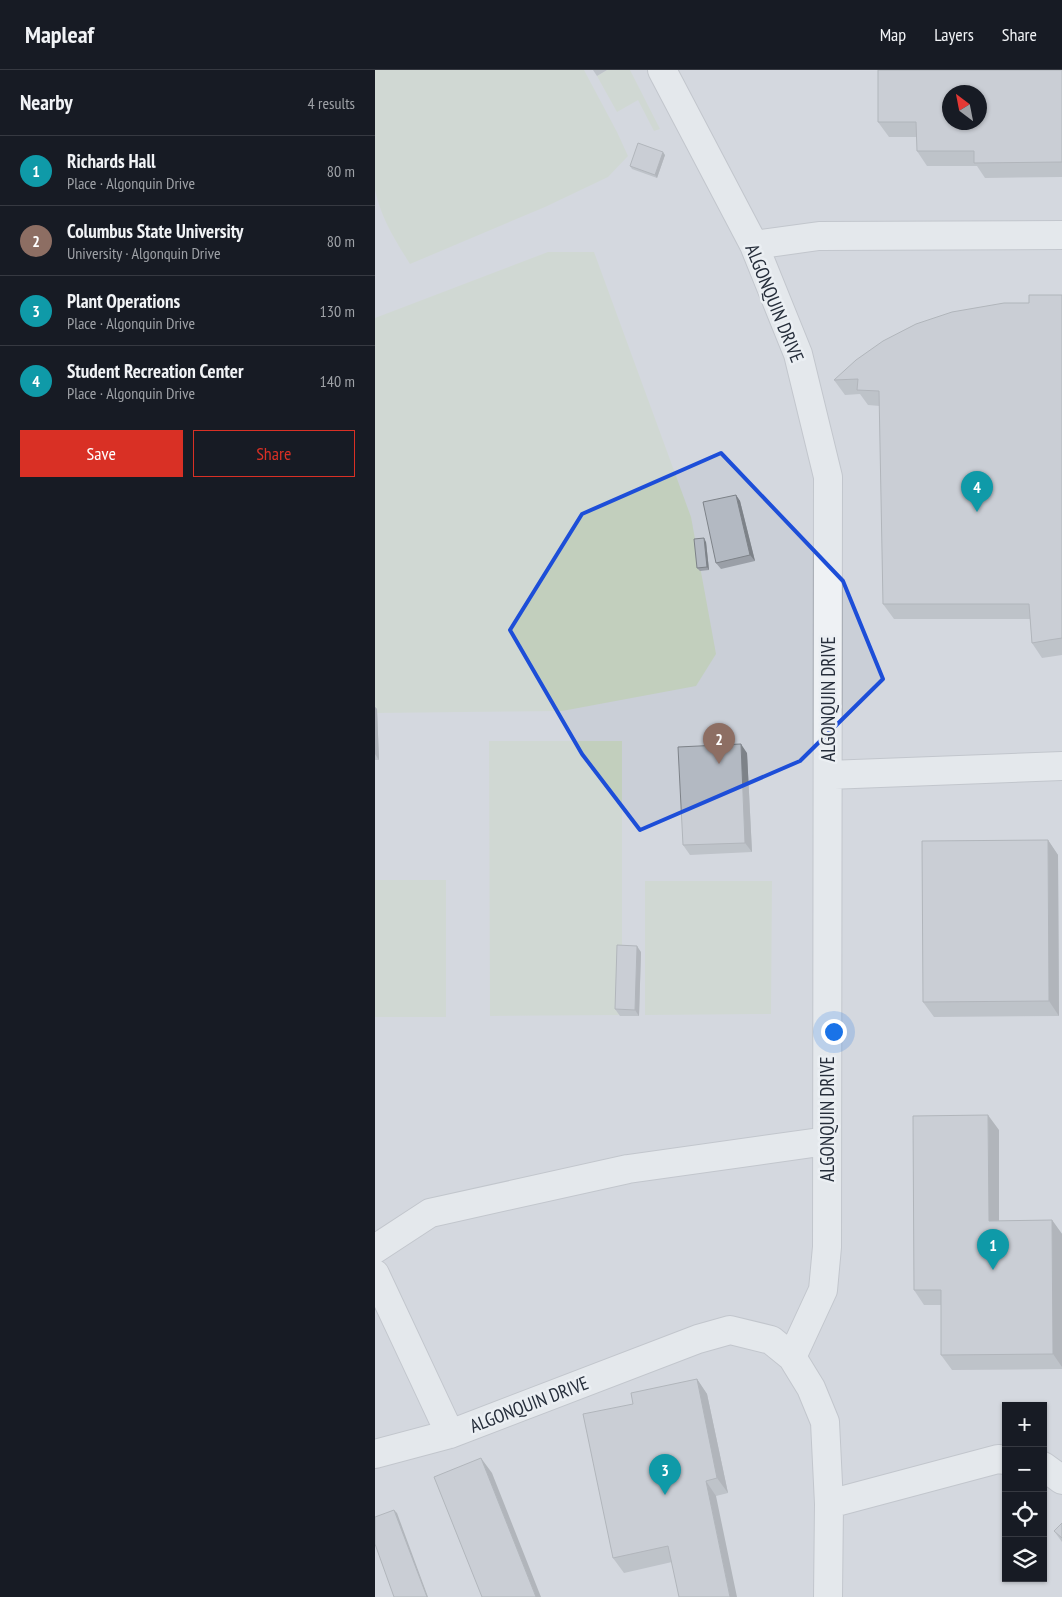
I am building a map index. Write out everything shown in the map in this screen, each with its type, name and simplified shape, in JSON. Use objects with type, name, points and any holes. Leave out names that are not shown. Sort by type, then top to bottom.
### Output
[{"type":"street","name":"ALGONQUIN DRIVE","points":[[662,70],[754,245],[798,354],[828,478],[827,1247],[823,1290],[792,1357]]},
{"type":"street","points":[[754,245],[819,236],[1062,235]]},
{"type":"street","points":[[828,775],[1062,766]]},
{"type":"street","points":[[375,1248],[430,1213],[628,1169],[827,1141]]},
{"type":"street","points":[[375,1274],[450,1434]]},
{"type":"street","name":"ALGONQUIN DRIVE","points":[[375,1454],[450,1434],[698,1339],[730,1330],[771,1340],[792,1357],[811,1388],[825,1422],[829,1504],[828,1597]]},
{"type":"street","points":[[829,1504],[1002,1460]]},
{"type":"street","points":[[1047,1469],[1062,1480]]},
{"type":"highlighted area","points":[[721,453],[843,581],[883,679],[800,761],[640,830],[582,754],[510,630],[582,514]]},
{"type":"shaded area","points":[[375,70],[1062,70],[1062,1597],[375,1597]]},
{"type":"green space","points":[[375,70],[584,70],[628,156],[608,177],[545,207],[410,264],[385,219],[375,190]]},
{"type":"green space","points":[[607,70],[630,70],[660,129],[654,131],[638,100],[617,112],[597,76]]},
{"type":"green space","points":[[548,252],[594,252],[691,517],[716,654],[696,686],[562,711],[375,713],[375,318]]},
{"type":"green space","points":[[489,741],[622,741],[622,1015],[490,1016]]},
{"type":"green space","points":[[375,880],[446,880],[446,1017],[375,1017]]},
{"type":"green space","points":[[645,881],[772,881],[771,1014],[645,1015]]},
{"type":"building","points":[[878,70],[1062,70],[1062,162],[974,163],[974,151],[917,151],[916,122],[878,122]]},
{"type":"building","points":[[638,143],[663,152],[655,175],[630,166]]},
{"type":"building","points":[[1029,295],[1062,295],[1062,638],[1032,643],[1029,604],[883,604],[879,391],[857,390],[858,379],[834,380],[856,360],[883,341],[916,324],[952,312],[1004,303],[1029,303]]},
{"type":"building","points":[[736,495],[750,555],[716,563],[703,502]]},
{"type":"building","points":[[704,538],[707,567],[697,568],[694,539]]},
{"type":"building","points":[[741,744],[745,843],[683,845],[678,747]]},
{"type":"building","points":[[1048,840],[1049,1001],[923,1002],[922,841]]},
{"type":"building","points":[[617,945],[637,946],[635,1010],[615,1009]]},
{"type":"building","points":[[988,1115],[989,1221],[1052,1220],[1053,1354],[941,1355],[941,1290],[914,1290],[913,1116]]},
{"type":"building","points":[[697,1379],[717,1478],[706,1481],[730,1597],[679,1597],[668,1546],[613,1558],[583,1414],[633,1404],[631,1393]]},
{"type":"building","points":[[481,1458],[536,1597],[482,1597],[434,1477]]},
{"type":"building","points":[[394,1510],[427,1597],[394,1597],[375,1544],[375,1517]]},
{"type":"building","points":[[1062,1523],[1062,1538],[1054,1531]]},
{"type":"place","name":"Student Recreation Center","points":[[977,512]]},
{"type":"place","name":"Columbus State University","points":[[719,764]]},
{"type":"place","name":"Richards Hall","points":[[993,1270]]},
{"type":"place","name":"Plant Operations","points":[[665,1495]]}]
